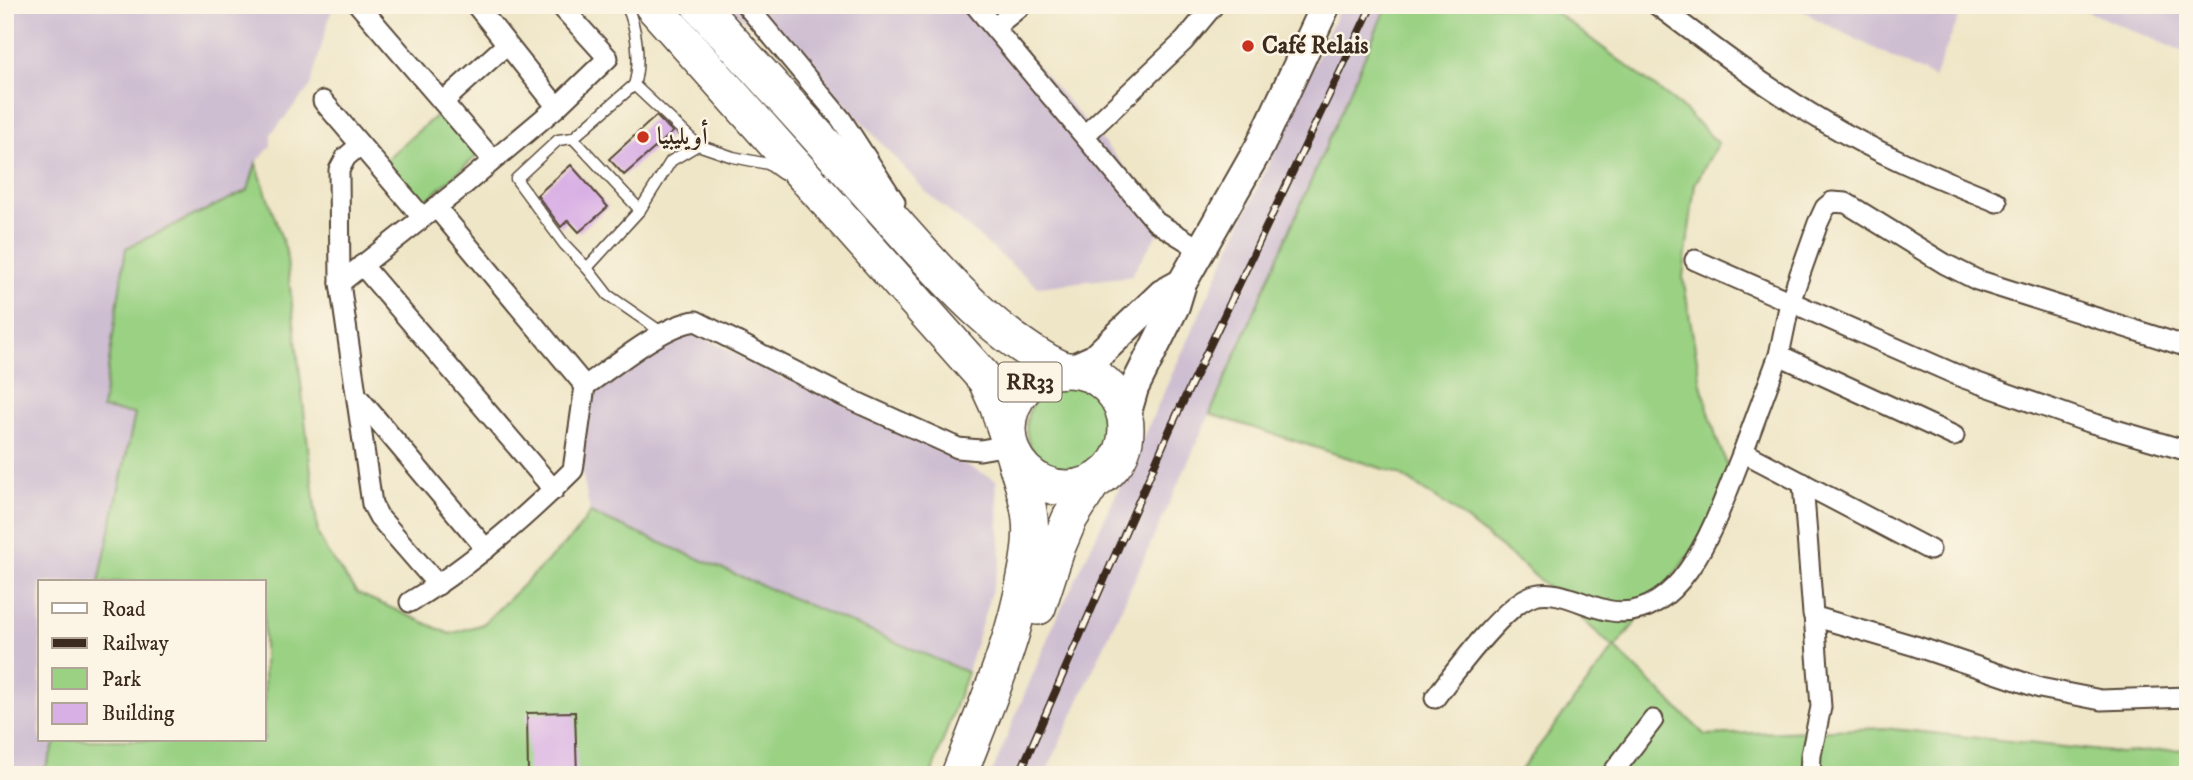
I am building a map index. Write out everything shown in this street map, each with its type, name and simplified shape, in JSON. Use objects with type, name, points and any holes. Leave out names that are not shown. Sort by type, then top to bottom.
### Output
[{"type":"highway","points":[[652,5],[985,379],[998,405],[1027,500],[1030,553],[1008,650],[959,775]]},
{"type":"highway","points":[[699,5],[944,276],[1015,342],[1037,357],[1067,370]]},
{"type":"highway","name":"RR33","points":[[977,775],[1024,657],[1058,546],[1070,518],[1093,482],[1104,475],[1120,456],[1124,444],[1125,419],[1120,402],[1111,389],[1098,378],[1067,370],[1050,371],[1026,385],[1011,408],[1010,445]]},
{"type":"highway","points":[[1010,445],[1025,471],[1040,482],[1057,487],[1075,487],[1093,482]]},
{"type":"main road","name":"RR33","points":[[1125,419],[1141,370],[1175,306],[1182,283],[1260,146],[1326,5]]},
{"type":"main road","name":"RR33","points":[[1067,370],[1094,359],[1162,294],[1182,283]]},
{"type":"street","points":[[359,5],[492,159]]},
{"type":"street","points":[[475,5],[557,107]]},
{"type":"street","points":[[340,283],[557,107],[608,58],[560,5]]},
{"type":"street","points":[[746,5],[841,119],[944,276]]},
{"type":"street","points":[[975,5],[1156,222],[1200,249]]},
{"type":"street","points":[[995,27],[1022,5]]},
{"type":"street","points":[[1085,135],[1184,41],[1214,5]]},
{"type":"street","points":[[1657,5],[1760,81],[1823,121],[1936,178],[1997,202]]},
{"type":"street","points":[[443,102],[506,45]]},
{"type":"street","points":[[323,101],[359,146],[429,212],[585,386]]},
{"type":"street","points":[[359,146],[346,158],[339,170],[340,283],[372,504],[379,517],[438,585]]},
{"type":"street","points":[[1435,698],[1503,617],[1531,596],[1544,593],[1568,597],[1602,609],[1621,611],[1659,600],[1679,585],[1695,563],[1744,452],[1779,355],[1790,302],[1825,208],[1832,202],[1846,203],[1945,264],[1977,280],[2188,347]]},
{"type":"street","points":[[1695,260],[1964,378],[2085,421],[2188,451]]},
{"type":"street","points":[[362,265],[554,490]]},
{"type":"street","points":[[410,602],[486,549],[573,470],[585,386],[683,323],[696,321],[713,328],[843,396],[958,449],[980,450],[1010,445]]},
{"type":"street","points":[[1779,355],[1954,436]]},
{"type":"street","points":[[357,396],[486,549]]},
{"type":"street","points":[[1744,452],[1930,550]]},
{"type":"street","points":[[1803,484],[1821,707],[1811,755],[1810,775]]},
{"type":"street","points":[[1814,615],[2040,688],[2101,700],[2188,697]]},
{"type":"street","points":[[1611,775],[1653,720]]},
{"type":"lane","points":[[626,5],[637,59],[634,85],[573,138],[558,139],[516,179],[564,244],[608,295],[664,333]]},
{"type":"lane","points":[[634,85],[698,145],[733,157],[768,164],[779,170],[792,184]]},
{"type":"lane","points":[[573,138],[640,210]]},
{"type":"lane","points":[[587,268],[640,210],[671,162],[698,145]]},
{"type":"lane","points":[[831,222],[868,247]]},
{"type":"shaded area","points":[[5,5],[333,5],[310,87],[271,134],[271,146],[256,163],[248,190],[126,248],[102,408],[135,414],[99,580],[38,580],[38,742],[55,742],[43,775],[5,775]]},
{"type":"shaded area","points":[[725,5],[984,5],[1172,221],[1156,236],[1131,276],[1038,287],[926,192],[840,98]]},
{"type":"shaded area","points":[[1341,5],[1387,5],[1210,414],[1045,775],[991,775],[1052,628],[1136,453]]},
{"type":"shaded area","points":[[1796,5],[1964,5],[1934,78],[1816,19]]},
{"type":"shaded area","points":[[2072,5],[2188,5],[2188,54]]},
{"type":"shaded area","points":[[684,331],[692,331],[786,380],[789,376],[996,480],[1001,559],[967,672],[590,513],[576,440],[591,397]]},
{"type":"green space","points":[[1387,5],[1546,5],[1680,106],[1718,143],[1695,184],[1683,277],[1701,384],[1717,440],[1739,494],[1615,648],[1705,735],[1884,728],[2121,753],[2188,749],[2188,775],[1517,775],[1614,648],[1524,566],[1451,508],[1399,474],[1210,414]]},
{"type":"green space","points":[[440,112],[478,155],[422,204],[384,161]]},
{"type":"green space","points":[[256,163],[286,251],[318,534],[327,552],[357,593],[450,634],[483,624],[574,535],[590,513],[967,672],[931,775],[43,775],[55,742],[266,742],[266,580],[99,580],[135,414],[102,409],[126,248],[248,190]]},
{"type":"green space","points":[[1068,385],[1084,388],[1098,397],[1107,411],[1110,427],[1107,443],[1098,457],[1084,466],[1068,469],[1052,466],[1038,457],[1029,443],[1026,427],[1029,411],[1038,397],[1052,388]]},
{"type":"building","points":[[656,116],[673,132],[624,175],[609,159]]},
{"type":"building","points":[[571,165],[608,207],[579,232],[568,220],[561,227],[537,195]]},
{"type":"building","points":[[575,712],[577,775],[528,775],[527,713]]},
{"type":"railway","points":[[1019,775],[1171,427],[1372,5]]},
{"type":"place","name":"Café Relais","points":[[1248,46]]},
{"type":"place","name":"أويليبيا","points":[[643,137]]}]
